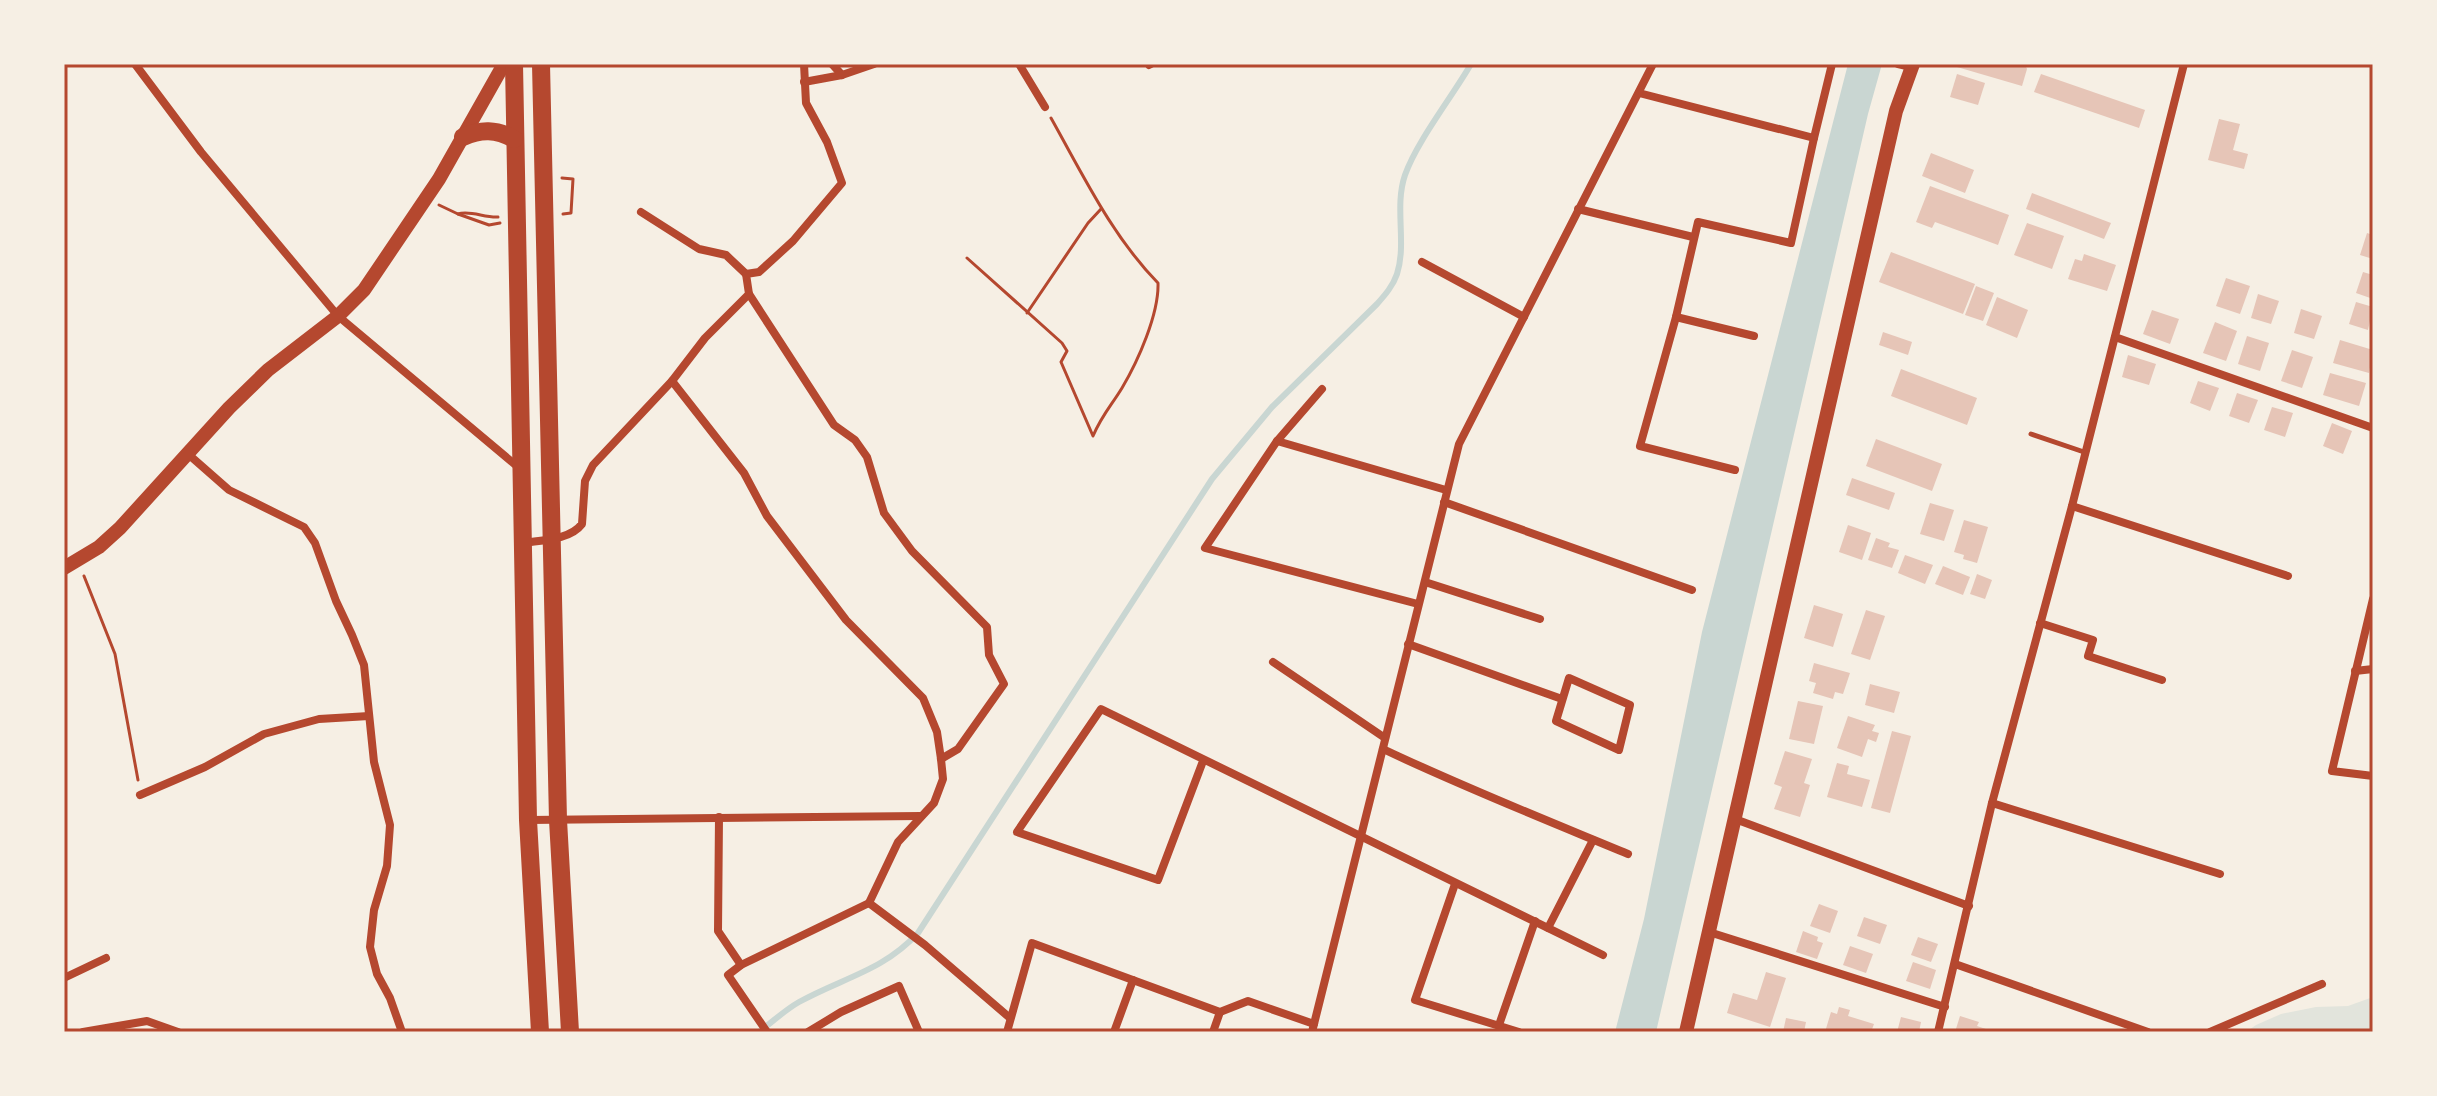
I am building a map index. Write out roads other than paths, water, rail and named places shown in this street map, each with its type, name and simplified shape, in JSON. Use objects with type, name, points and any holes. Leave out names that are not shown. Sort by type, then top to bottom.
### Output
[{"type":"highway","points":[[514,64],[528,820],[540,1032]]},
{"type":"highway","points":[[541,64],[558,820],[570,1032]]},
{"type":"highway","points":[[463,137],[474,132],[496,131],[514,139]]},
{"type":"street","points":[[135,64],[220,176],[338,316],[522,470]]},
{"type":"street","points":[[71,565],[99,547],[120,528],[268,370],[338,316],[364,290],[439,179],[504,64]]},
{"type":"street","points":[[746,274],[759,272],[793,241],[842,183],[827,142],[806,103],[804,64]]},
{"type":"street","points":[[832,64],[842,75]]},
{"type":"street","points":[[804,82],[842,75],[874,64]]},
{"type":"street","points":[[1019,64],[1045,107]]},
{"type":"street","points":[[1007,1032],[1032,943],[1220,1012],[1248,1001],[1313,1028],[1459,444],[1653,64]]},
{"type":"street","points":[[1735,470],[1640,446],[1676,317],[1698,222],[1791,243],[1832,64]]},
{"type":"street","points":[[1938,1032],[1992,803],[2072,506],[2184,64]]},
{"type":"street","points":[[1686,1032],[1907,65]]},
{"type":"street","points":[[1639,93],[1814,138]]},
{"type":"street","points":[[1578,209],[1693,237]]},
{"type":"street","points":[[641,212],[699,249],[726,255],[746,274],[749,294],[834,425],[855,440],[867,457],[884,513],[912,551],[987,627],[989,655],[1004,684],[958,749],[941,759]]},
{"type":"street","points":[[1422,262],[1524,317]]},
{"type":"street","points":[[522,543],[552,538],[578,529],[582,524],[583,488],[588,473],[672,381],[705,338],[749,294]]},
{"type":"street","points":[[1676,317],[1754,336]]},
{"type":"street","points":[[2115,337],[2373,428]]},
{"type":"street","points":[[672,381],[744,473],[767,516],[846,620],[923,698],[937,732],[941,759],[943,779],[934,803],[898,842],[869,903],[741,965],[728,975],[767,1032]]},
{"type":"street","points":[[1322,389],[1277,441],[1205,548],[1418,604]]},
{"type":"street","points":[[1277,441],[1446,490]]},
{"type":"street","points":[[188,454],[229,490],[304,527],[315,543],[364,665],[374,762],[390,825],[387,866],[374,910],[370,947],[377,974],[390,998],[402,1032]]},
{"type":"street","points":[[1444,502],[1692,590]]},
{"type":"street","points":[[2072,506],[2288,576]]},
{"type":"street","points":[[1425,582],[1540,619]]},
{"type":"street","points":[[2373,599],[2332,771],[2373,776]]},
{"type":"street","points":[[2040,623],[2093,640],[2088,656],[2162,680]]},
{"type":"street","points":[[1408,644],[1562,699]]},
{"type":"street","points":[[1273,662],[1385,738]]},
{"type":"street","points":[[2355,671],[2373,669]]},
{"type":"street","points":[[1569,678],[1630,705],[1619,750],[1556,721],[1562,699],[1569,678]]},
{"type":"street","points":[[1203,761],[1158,880],[1017,832],[1101,709],[1603,955]]},
{"type":"street","points":[[140,795],[205,767],[264,734],[319,719],[369,716]]},
{"type":"street","points":[[1383,749],[1473,792],[1628,854]]},
{"type":"street","points":[[1992,803],[2220,874]]},
{"type":"street","points":[[528,820],[921,816]]},
{"type":"street","points":[[719,817],[718,931],[741,965]]},
{"type":"street","points":[[1735,819],[1969,906]]},
{"type":"street","points":[[1548,928],[1593,840]]},
{"type":"street","points":[[1455,884],[1415,1000],[1519,1032]]},
{"type":"street","points":[[869,903],[925,945],[1010,1018]]},
{"type":"street","points":[[1499,1025],[1535,921]]},
{"type":"street","points":[[1709,932],[1945,1007]]},
{"type":"street","points":[[64,978],[106,958]]},
{"type":"street","points":[[1955,964],[2148,1032]]},
{"type":"street","points":[[1114,1032],[1133,980]]},
{"type":"street","points":[[2210,1032],[2322,984]]},
{"type":"street","points":[[808,1032],[841,1012],[899,986],[919,1032]]},
{"type":"street","points":[[1213,1032],[1220,1012]]},
{"type":"street","points":[[83,1032],[147,1021],[178,1032]]},
{"type":"lane","points":[[2031,434],[2084,452]]},
{"type":"waterway","points":[[759,1032],[799,1002],[891,956],[918,933],[1212,479],[1272,407],[1377,304],[1391,286],[1400,262],[1401,200],[1405,175],[1426,134],[1471,64]]}]
